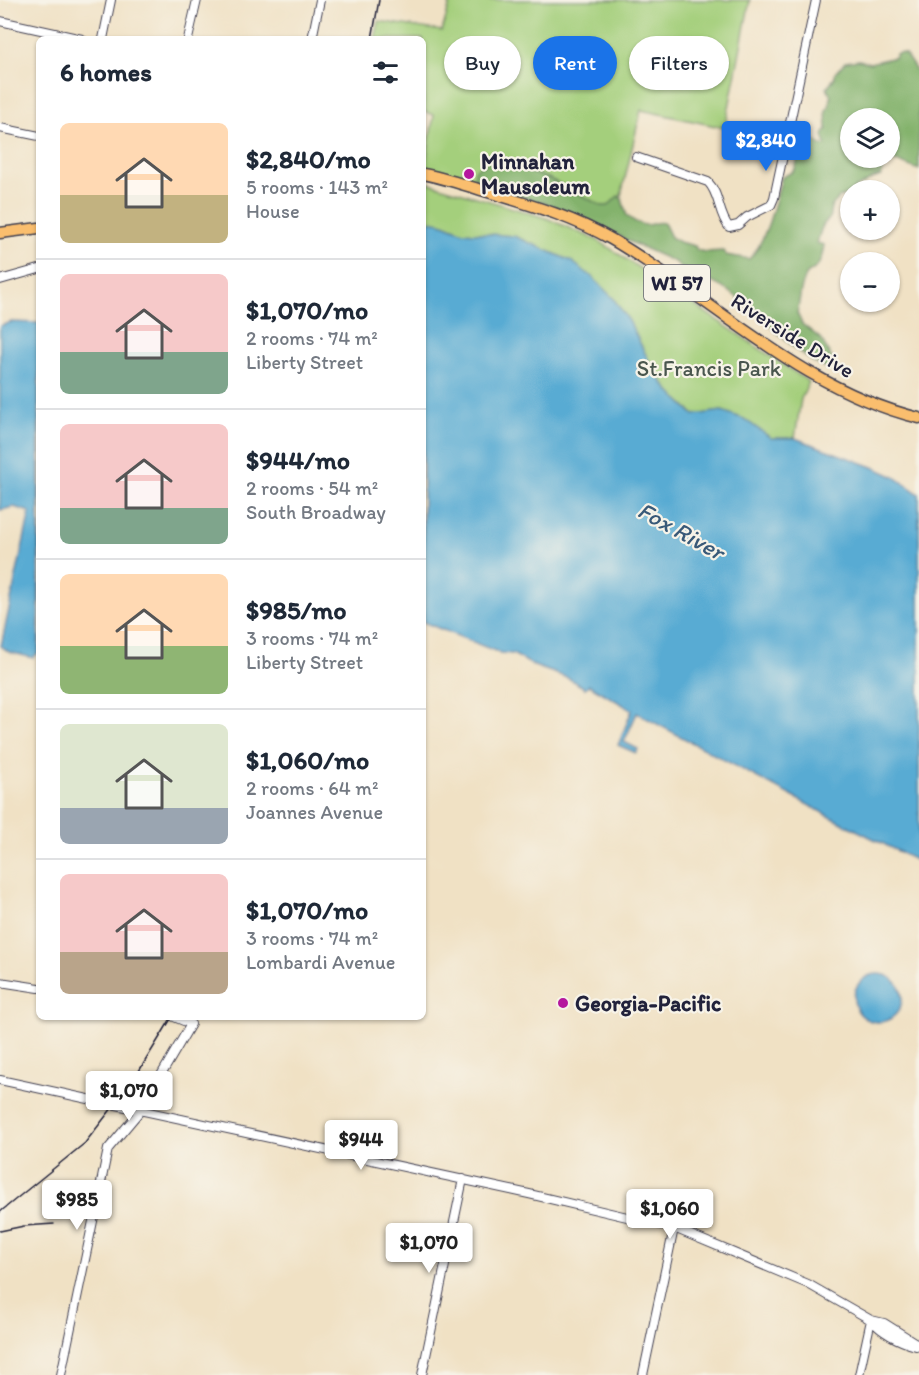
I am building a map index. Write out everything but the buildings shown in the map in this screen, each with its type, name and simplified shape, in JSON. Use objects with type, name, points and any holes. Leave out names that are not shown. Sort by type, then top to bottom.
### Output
[{"type":"main road","name":"Riverside Drive","points":[[426,175],[537,206],[591,228],[625,248],[818,379],[871,404],[919,418]]},
{"type":"main road","points":[[0,233],[36,228]]},
{"type":"street","points":[[104,36],[111,0]]},
{"type":"street","points":[[189,36],[196,0]]},
{"type":"street","points":[[313,36],[320,0]]},
{"type":"street","points":[[636,157],[708,182],[715,191],[724,222],[729,227],[738,225],[747,217],[771,205],[816,0]]},
{"type":"street","points":[[0,21],[68,36]]},
{"type":"street","points":[[0,128],[36,135]]},
{"type":"street","points":[[0,280],[36,270]]},
{"type":"street","points":[[0,982],[36,988]]},
{"type":"street","points":[[61,1375],[108,1149],[140,1111],[191,1024],[181,1020]]},
{"type":"street","points":[[0,1080],[463,1179],[674,1228],[808,1284],[871,1320],[881,1331],[891,1337],[919,1346]]},
{"type":"street","points":[[422,1375],[463,1179]]},
{"type":"street","points":[[643,1375],[674,1228]]},
{"type":"street","points":[[859,1375],[871,1320]]},
{"type":"green space","points":[[451,0],[750,0],[725,128],[641,110],[612,234],[426,170],[434,115],[426,112],[426,36],[376,36],[379,21],[442,31]]},
{"type":"green space","points":[[896,54],[905,54],[919,75],[919,170],[900,163],[900,108],[840,108],[840,168],[883,168],[881,176],[870,180],[840,180],[840,197],[831,207],[829,219],[822,226],[817,243],[824,245],[821,258],[817,266],[807,274],[802,287],[797,313],[802,324],[821,339],[833,360],[830,369],[809,359],[734,295],[679,267],[677,263],[571,212],[476,183],[476,170],[485,164],[494,161],[505,167],[519,166],[602,206],[608,206],[618,196],[622,199],[627,216],[631,219],[644,225],[664,223],[671,237],[679,242],[695,246],[697,250],[723,251],[726,255],[749,259],[766,231],[782,177],[795,168],[800,147],[813,140],[823,146],[826,145],[823,135],[827,129],[826,110],[829,107],[831,96],[827,88],[835,77],[835,73],[845,62],[859,60],[870,63],[895,57]]},
{"type":"green space","name":"St.Francis Park","points":[[426,182],[546,218],[599,241],[809,382],[801,399],[795,438],[771,438],[744,419],[722,411],[695,415],[671,393],[654,371],[629,321],[613,298],[571,261],[514,236],[463,232],[441,223],[426,220]]},
{"type":"water","name":"Fox River","points":[[426,220],[441,223],[463,232],[514,236],[571,261],[591,276],[613,298],[629,321],[654,371],[671,393],[694,415],[722,411],[744,419],[771,438],[795,438],[873,467],[895,477],[919,494],[919,862],[637,713],[624,742],[638,749],[636,753],[618,745],[632,710],[589,685],[585,688],[568,678],[534,666],[513,654],[500,653],[426,623]]},
{"type":"water","points":[[11,322],[36,323],[36,655],[33,658],[9,652],[1,646],[30,512],[14,507],[0,510],[0,326]]},
{"type":"water","points":[[878,974],[895,981],[902,998],[895,1015],[878,1022],[861,1015],[854,998],[861,981]]},
{"type":"railway","points":[[373,36],[379,0]]},
{"type":"railway","points":[[0,1212],[85,1143],[133,1081],[170,1020]]},
{"type":"railway","points":[[0,1231],[24,1226],[54,1224]]},
{"type":"place","name":"Minnahan Mausoleum","points":[[469,174]]},
{"type":"place","name":"Georgia-Pacific","points":[[563,1003]]}]
